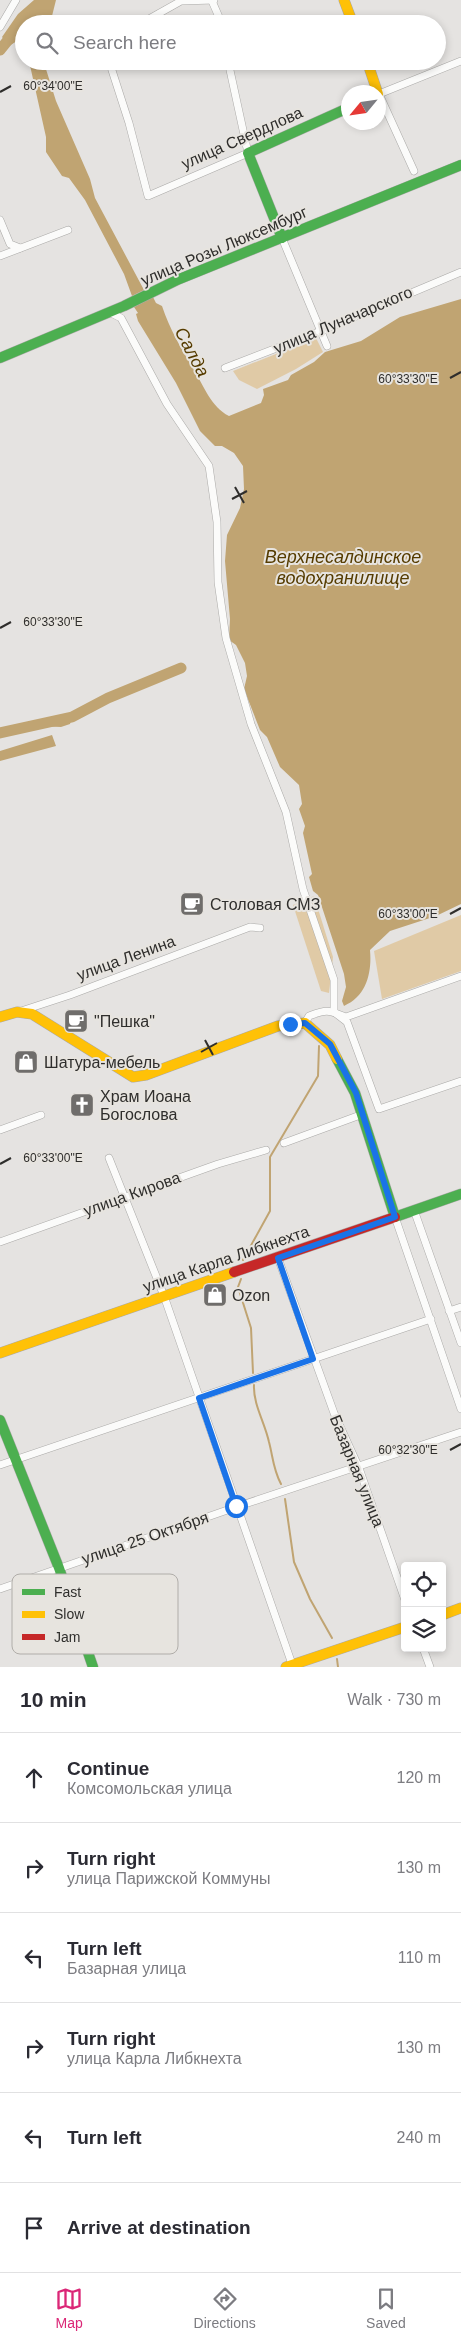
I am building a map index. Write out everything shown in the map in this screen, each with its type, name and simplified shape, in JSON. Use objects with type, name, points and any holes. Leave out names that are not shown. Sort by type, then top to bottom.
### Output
[{"type":"main road","points":[[344,0],[350,15]]},
{"type":"main road","points":[[370,70],[376,85]]},
{"type":"main road","name":"улица Свердлова","points":[[248,153],[341,111]]},
{"type":"main road","points":[[248,153],[282,238]]},
{"type":"main road","name":"улица Розы Люксембург","points":[[0,358],[162,288],[461,165]]},
{"type":"main road","points":[[17,1012],[32,1014],[104,1061],[133,1076],[146,1075],[278,1026],[305,1023],[330,1044],[356,1093],[395,1217]]},
{"type":"main road","name":"улица Ленина","points":[[0,1016],[17,1012]]},
{"type":"main road","name":"улица Карла Либкнехта","points":[[0,1353],[461,1194]]},
{"type":"main road","points":[[0,1420],[61,1574]]},
{"type":"main road","points":[[446,1614],[461,1608]]},
{"type":"main road","points":[[290,1666],[401,1628]]},
{"type":"main road","points":[[89,1654],[93,1667]]},
{"type":"street","points":[[0,27],[16,0]]},
{"type":"street","points":[[155,15],[181,0],[213,0],[219,15]]},
{"type":"street","points":[[446,67],[461,61]]},
{"type":"street","name":"улица Свердлова","points":[[112,70],[129,123],[148,196],[248,153]]},
{"type":"street","points":[[230,70],[248,153]]},
{"type":"street","points":[[386,91],[439,70]]},
{"type":"street","points":[[386,109],[414,171]]},
{"type":"street","points":[[0,220],[10,244],[20,248]]},
{"type":"street","points":[[0,256],[68,230]]},
{"type":"street","points":[[282,238],[327,346]]},
{"type":"street","name":"улица Луначарского","points":[[225,368],[321,331],[461,272]]},
{"type":"street","points":[[110,312],[121,318],[167,404],[209,466],[217,522],[218,582],[226,638],[251,724],[286,812],[303,889],[334,980],[334,1012]]},
{"type":"street","name":"улица Ленина","points":[[17,1012],[89,988],[250,926],[260,928]]},
{"type":"street","points":[[305,1023],[309,1016],[329,1010],[346,1017],[461,976]]},
{"type":"street","points":[[334,1012],[347,1022],[379,1109],[461,1081]]},
{"type":"street","points":[[284,1143],[363,1114]]},
{"type":"street","points":[[0,1130],[41,1115]]},
{"type":"street","name":"улица Кирова","points":[[0,1242],[218,1164],[266,1150]]},
{"type":"street","points":[[109,1158],[126,1196],[164,1296],[290,1666]]},
{"type":"street","points":[[414,1210],[461,1343]]},
{"type":"street","points":[[395,1217],[461,1409]]},
{"type":"street","name":"Базарная улица","points":[[278,1258],[313,1359],[358,1468],[401,1589]]},
{"type":"street","points":[[449,1311],[461,1307]]},
{"type":"street","points":[[0,1465],[431,1319]]},
{"type":"street","name":"улица 25 Октября","points":[[41,1574],[236,1506],[358,1468],[461,1432]]},
{"type":"street","name":"улица 25 Октября","points":[[0,1588],[12,1584]]},
{"type":"street","points":[[424,1652],[430,1667]]},
{"type":"shaded area","points":[[316,338],[323,352],[296,369],[257,389],[239,380],[233,371]]},
{"type":"shaded area","points":[[314,896],[333,957],[329,993],[321,991],[293,905]]},
{"type":"shaded area","points":[[461,915],[461,971],[382,999],[374,951]]},
{"type":"water","points":[[34,0],[56,0],[52,15],[18,14]]},
{"type":"water","points":[[15,18],[15,42],[9,46],[2,37]]},
{"type":"water","points":[[31,70],[46,70],[56,101],[90,179],[95,198],[144,290],[132,296],[124,274],[85,200],[69,178],[62,176],[46,152],[46,137]]},
{"type":"water","name":"Верхнесалдинское водохранилище","points":[[153,297],[156,303],[162,306],[176,339],[208,396],[217,407],[229,416],[261,403],[264,395],[263,389],[288,380],[291,375],[314,362],[325,352],[361,341],[400,317],[461,299],[461,904],[436,916],[390,931],[370,950],[369,975],[363,990],[352,1002],[344,1006],[342,1001],[346,987],[344,974],[318,895],[313,891],[309,877],[312,874],[303,833],[305,826],[299,809],[302,804],[299,785],[280,767],[267,737],[260,730],[244,689],[247,676],[245,663],[236,645],[229,640],[230,619],[225,561],[227,535],[240,508],[244,489],[243,466],[234,453],[222,446],[215,446],[200,431],[176,383],[138,321],[136,314],[138,313],[134,307]]},
{"type":"water","points":[[66,715],[72,717],[70,724],[61,727],[35,726],[40,721]]},
{"type":"water","points":[[52,735],[56,746],[0,761],[0,751]]},
{"type":"waterway","name":"Салда","points":[[0,50],[15,31]]},
{"type":"waterway","name":"Салда","points":[[0,733],[72,717],[108,698],[181,668]]},
{"type":"waterway","points":[[243,1260],[270,1211],[270,1157],[318,1076],[319,1046]]},
{"type":"waterway","points":[[241,1279],[238,1287],[251,1328],[253,1373]]},
{"type":"waterway","points":[[254,1385],[257,1406],[267,1435],[276,1473],[281,1484]]},
{"type":"waterway","points":[[285,1499],[294,1562],[310,1599],[332,1638]]},
{"type":"waterway","points":[[337,1659],[338,1667]]},
{"type":"traffic: fast","points":[[282,238],[248,153],[341,111]]},
{"type":"traffic: fast","points":[[0,358],[124,306],[177,280],[461,165]]},
{"type":"traffic: fast","points":[[337,1059],[355,1093],[395,1217],[461,1194]]},
{"type":"traffic: fast","points":[[0,1420],[61,1574]]},
{"type":"traffic: fast","points":[[89,1654],[93,1667]]},
{"type":"traffic: slow","points":[[344,0],[350,15]]},
{"type":"traffic: slow","points":[[370,70],[375,85]]},
{"type":"traffic: slow","points":[[0,1017],[17,1012],[32,1014],[133,1077],[146,1075],[278,1026],[305,1023],[330,1045],[337,1059]]},
{"type":"traffic: slow","points":[[0,1353],[234,1272]]},
{"type":"traffic: slow","points":[[446,1614],[461,1608]]},
{"type":"traffic: slow","points":[[286,1667],[401,1628]]},
{"type":"traffic: jam","points":[[234,1272],[395,1217]]},
{"type":"place","name":"Столовая СМЗ","points":[[192,904]]},
{"type":"place","name":"\"Пешка\"","points":[[76,1021]]},
{"type":"place","name":"Шатура-мебель","points":[[26,1062]]},
{"type":"place","name":"Храм Иоана Богослова","points":[[82,1105]]},
{"type":"place","name":"Ozon","points":[[215,1295]]},
{"type":"route","points":[[236,1506],[199,1398],[313,1359],[278,1258],[395,1217],[356,1093],[330,1044],[305,1023],[290,1024]]}]
